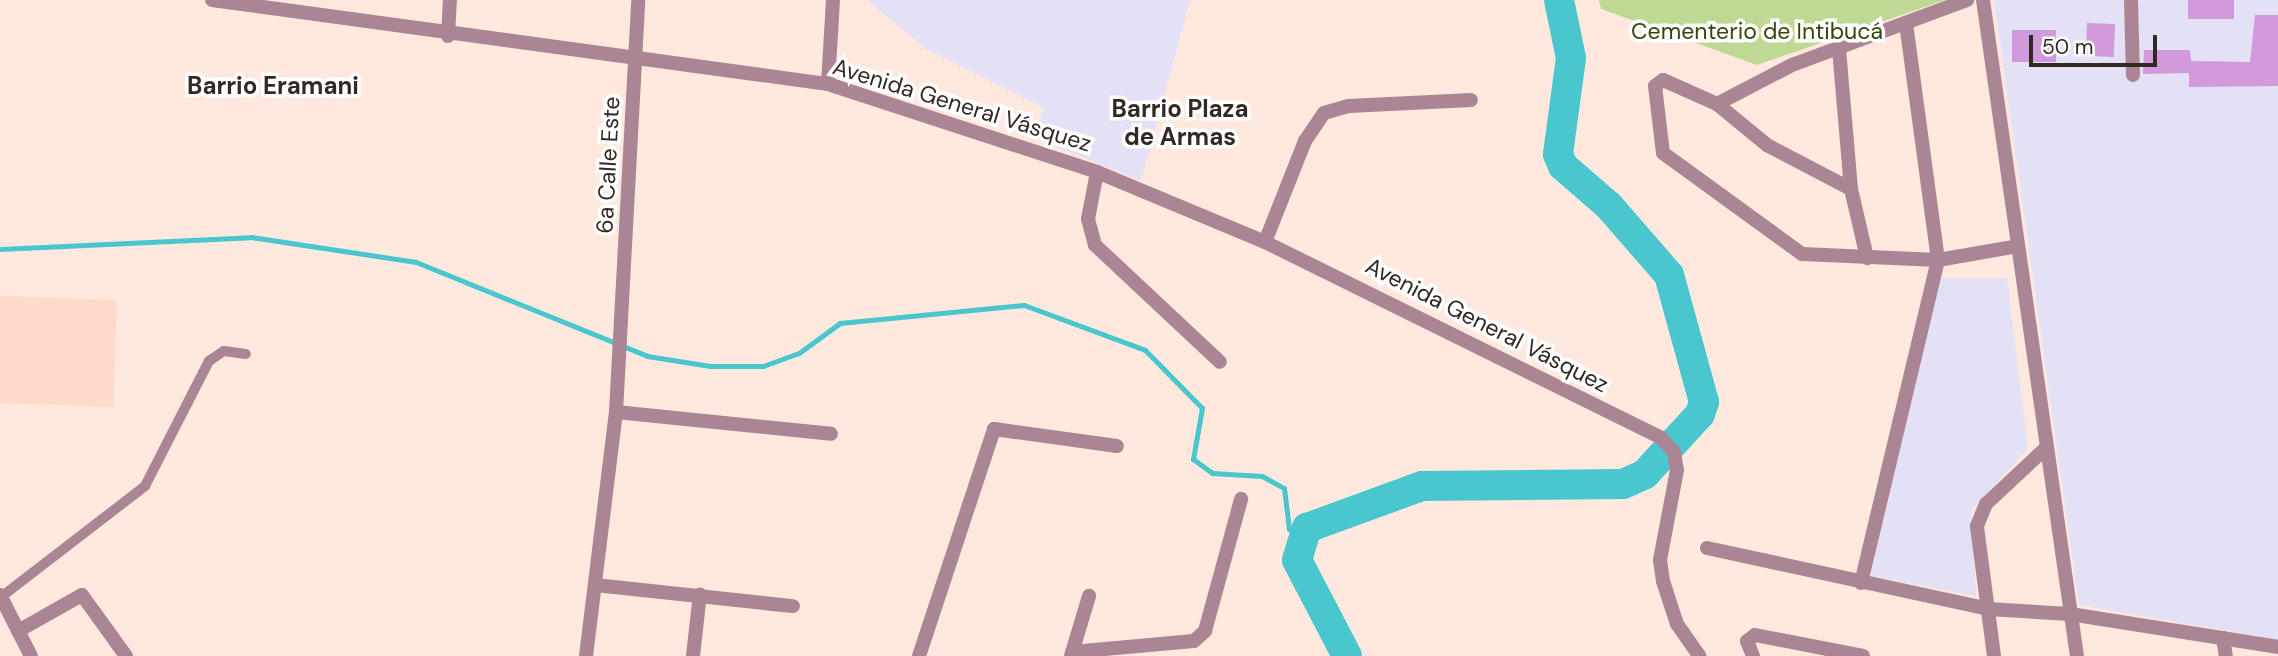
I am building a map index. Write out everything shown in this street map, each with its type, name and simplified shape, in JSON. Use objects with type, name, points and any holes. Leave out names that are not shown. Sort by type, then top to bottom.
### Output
[{"type":"street","name":"Avenida General Vásquez","points":[[213,0],[636,62],[828,84],[1097,172],[1265,242],[1661,438],[1674,452],[1677,470],[1660,560],[1677,624],[1699,656]]},
{"type":"street","points":[[448,36],[450,0]]},
{"type":"street","name":"6a Calle Este","points":[[586,656],[617,412],[638,0]]},
{"type":"street","points":[[828,84],[833,0]]},
{"type":"street","points":[[1717,104],[1839,49],[1967,0]]},
{"type":"street","points":[[1983,0],[2077,656]]},
{"type":"street","points":[[2131,0],[2133,75]]},
{"type":"street","points":[[1861,583],[1938,260],[1906,23]]},
{"type":"street","points":[[1839,49],[1851,189],[1867,258]]},
{"type":"street","points":[[1851,189],[1767,145],[1717,104],[1658,82],[1663,153],[1802,254],[1938,260],[2018,246]]},
{"type":"street","points":[[1265,242],[1305,141],[1324,113],[1349,106],[1471,100]]},
{"type":"street","points":[[1097,172],[1088,219],[1095,245],[1220,362]]},
{"type":"street","points":[[617,412],[831,435]]},
{"type":"street","points":[[919,656],[994,429],[1117,446]]},
{"type":"street","points":[[1994,656],[1977,526],[1986,504],[2047,447]]},
{"type":"street","points":[[1089,596],[1072,654],[1194,641],[1205,631],[1241,499]]},
{"type":"street","points":[[1707,548],[1988,609],[2070,614],[2278,647]]},
{"type":"street","points":[[595,585],[700,594],[793,606]]},
{"type":"street","points":[[692,656],[700,594]]},
{"type":"street","points":[[18,631],[82,595],[126,656]]},
{"type":"street","points":[[0,596],[31,656]]},
{"type":"street","points":[[1753,656],[1747,641],[1755,635],[1863,656]]},
{"type":"street","points":[[2223,638],[2227,656]]},
{"type":"lane","points":[[0,596],[145,486],[209,360],[224,351],[246,354]]},
{"type":"shaded area","points":[[867,0],[1190,0],[1141,181],[1035,138],[1044,108],[926,49]]},
{"type":"shaded area","points":[[1994,0],[2278,0],[2278,640],[2079,605]]},
{"type":"shaded area","points":[[1937,278],[2007,278],[2028,449],[1971,511],[1976,596],[1871,576]]},
{"type":"shaded area","points":[[0,296],[117,300],[113,407],[0,403]]},
{"type":"green space","name":"Cementerio de Intibucá","points":[[1599,0],[1945,0],[1757,65],[1601,9]]},
{"type":"building","points":[[2188,0],[2234,0],[2234,19],[2188,19]]},
{"type":"building","points":[[2255,15],[2278,15],[2278,86],[2189,87],[2189,73],[2143,74],[2144,50],[2190,50],[2191,61],[2250,62]]},
{"type":"building","points":[[2087,23],[2115,24],[2114,57],[2086,56]]},
{"type":"building","points":[[2012,30],[2056,30],[2056,62],[2012,62]]},
{"type":"waterway","points":[[1347,656],[1297,560],[1307,528],[1422,486],[1623,484],[1645,474],[1700,414],[1704,402],[1669,275],[1609,206],[1563,166],[1558,154],[1571,58],[1559,0]]},
{"type":"waterway","points":[[0,249],[251,237],[416,262],[647,356],[710,366],[763,366],[799,353],[840,323],[1024,305],[1145,350],[1202,408],[1193,459],[1212,473],[1262,476],[1284,488],[1289,529],[1299,536]]},
{"type":"district","name":"Barrio Eramani","points":[[273,86]]},
{"type":"district","name":"Barrio Plaza de Armas","points":[[1180,123]]}]
